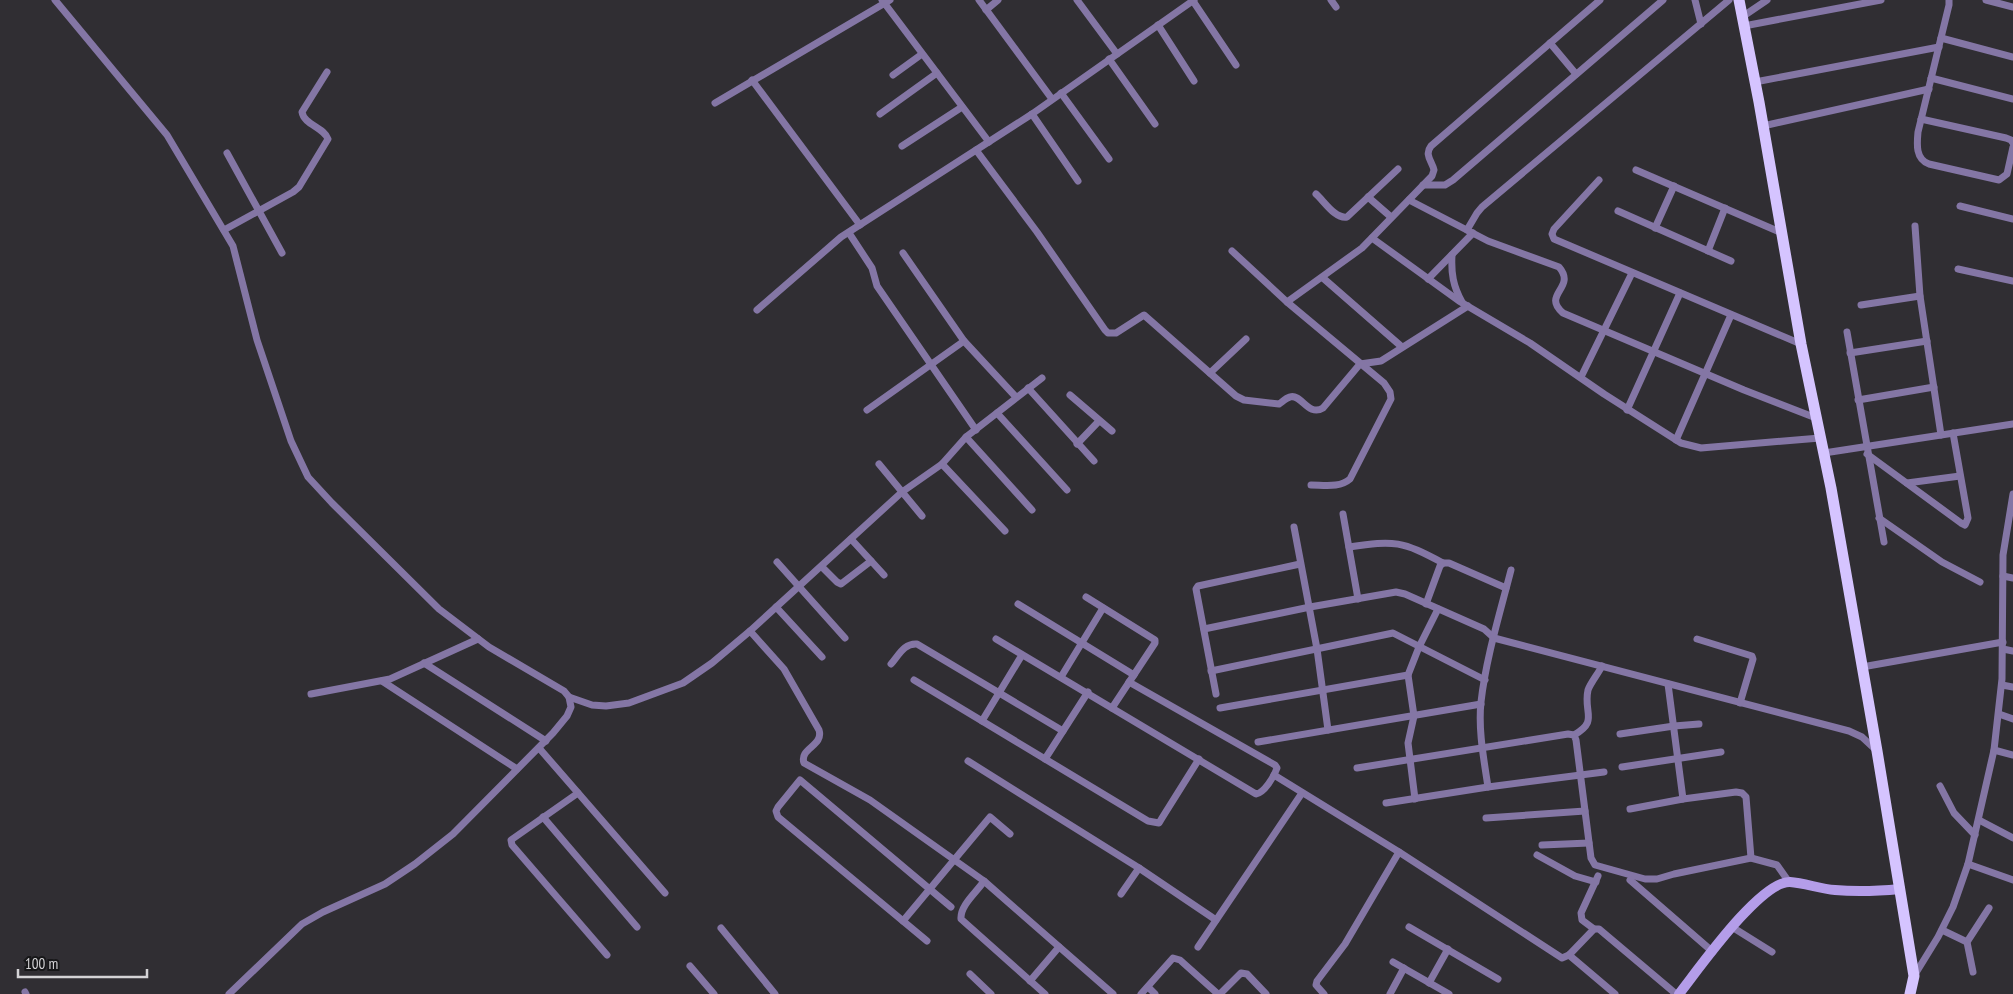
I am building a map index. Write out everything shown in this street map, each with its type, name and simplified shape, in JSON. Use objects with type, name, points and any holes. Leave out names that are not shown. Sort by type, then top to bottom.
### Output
[{"type":"main road","points":[[1739,0],[1801,344],[1824,453],[1877,751],[1914,976],[1910,994]]},
{"type":"main road","points":[[1678,994],[1732,927],[1752,905],[1775,887],[1789,882],[1834,890],[1865,892],[1900,889]]},
{"type":"street","points":[[55,0],[167,135],[233,246],[257,340],[299,460],[308,477],[440,609],[489,647],[556,685],[569,697],[592,705],[606,706],[629,703],[674,688],[712,663],[822,567],[902,492],[942,464],[966,437],[1042,378]]},
{"type":"street","points":[[979,0],[1052,99]]},
{"type":"street","points":[[986,10],[998,0]]},
{"type":"street","points":[[1077,0],[1117,54]]},
{"type":"street","points":[[757,310],[860,225],[1032,114],[1193,0],[1236,64]]},
{"type":"street","points":[[1331,0],[1336,7]]},
{"type":"street","points":[[1287,302],[1350,258],[1372,238],[1432,176],[1434,170],[1428,155],[1428,150],[1431,146],[1600,0]]},
{"type":"street","points":[[1423,185],[1445,184],[1453,180],[1663,0]]},
{"type":"street","points":[[1695,0],[1701,24]]},
{"type":"street","points":[[1428,279],[1452,255],[1470,232],[1482,207],[1729,0]]},
{"type":"street","points":[[1743,21],[1767,0]]},
{"type":"street","points":[[1743,21],[1881,0]]},
{"type":"street","points":[[1949,0],[1917,144],[1919,155],[1923,162],[1928,164],[1999,180],[2007,174],[2013,147]]},
{"type":"street","points":[[1986,0],[2013,7]]},
{"type":"street","points":[[715,103],[886,1],[922,54],[988,142]]},
{"type":"street","points":[[1158,25],[1194,81]]},
{"type":"street","points":[[1941,38],[2013,57]]},
{"type":"street","points":[[1550,43],[1576,74]]},
{"type":"street","points":[[1755,82],[1939,47]]},
{"type":"street","points":[[893,75],[922,54]]},
{"type":"street","points":[[1109,59],[1155,124]]},
{"type":"street","points":[[224,230],[299,187],[328,142],[326,134],[304,118],[302,112],[327,72]]},
{"type":"street","points":[[880,114],[936,73]]},
{"type":"street","points":[[1931,78],[2013,99]]},
{"type":"street","points":[[752,80],[860,225]]},
{"type":"street","points":[[1763,126],[1929,89]]},
{"type":"street","points":[[1061,93],[1109,159]]},
{"type":"street","points":[[902,146],[962,107]]},
{"type":"street","points":[[1032,114],[1078,181]]},
{"type":"street","points":[[1922,119],[2006,138],[2011,140],[2013,144]]},
{"type":"street","points":[[976,150],[1038,232],[1108,333],[1116,333],[1144,315],[1244,400],[1279,404],[1290,396],[1319,411],[1360,364],[1382,361],[1465,304]]},
{"type":"street","points":[[227,153],[282,253]]},
{"type":"street","points":[[1316,194],[1338,215],[1343,218],[1347,217],[1398,169]]},
{"type":"street","points":[[1636,170],[1782,233]]},
{"type":"street","points":[[1599,180],[1554,229],[1552,234],[1554,239],[1801,344]]},
{"type":"street","points":[[1655,228],[1674,186]]},
{"type":"street","points":[[1368,197],[1391,217]]},
{"type":"street","points":[[1409,200],[1470,232],[1508,249],[1559,268],[1564,274],[1565,280],[1556,297],[1558,308],[1563,313],[1816,418]]},
{"type":"street","points":[[1960,206],[2013,219]]},
{"type":"street","points":[[1708,250],[1725,208]]},
{"type":"street","points":[[1618,211],[1731,260]]},
{"type":"street","points":[[1915,226],[1920,296],[1941,435]]},
{"type":"street","points":[[849,233],[872,268],[877,286],[976,430]]},
{"type":"street","points":[[1372,238],[1465,304],[1530,343],[1627,410],[1691,447],[1701,448],[1820,438]]},
{"type":"street","points":[[1232,251],[1287,302],[1384,383],[1390,392],[1391,399],[1350,479],[1339,485],[1311,485]]},
{"type":"street","points":[[904,253],[964,341],[1016,398]]},
{"type":"street","points":[[1452,255],[1451,271],[1454,288],[1465,304]]},
{"type":"street","points":[[1958,269],[2013,281]]},
{"type":"street","points":[[1581,377],[1632,273]]},
{"type":"street","points":[[1323,278],[1402,347]]},
{"type":"street","points":[[1627,410],[1680,293]]},
{"type":"street","points":[[1861,305],[1920,296]]},
{"type":"street","points":[[1676,440],[1731,315]]},
{"type":"street","points":[[1847,332],[1884,542]]},
{"type":"street","points":[[1210,373],[1246,339]]},
{"type":"street","points":[[867,410],[964,341]]},
{"type":"street","points":[[1850,353],[1927,342]]},
{"type":"street","points":[[1858,400],[1934,387]]},
{"type":"street","points":[[1028,388],[1094,461]]},
{"type":"street","points":[[1070,395],[1112,432]]},
{"type":"street","points":[[997,413],[1067,490]]},
{"type":"street","points":[[1077,444],[1099,421]]},
{"type":"street","points":[[1824,453],[1867,450],[1941,435],[2013,424]]},
{"type":"street","points":[[1867,450],[1907,483],[1965,525],[1968,518],[1953,434]]},
{"type":"street","points":[[966,437],[1032,510]]},
{"type":"street","points":[[879,464],[922,516]]},
{"type":"street","points":[[942,464],[1005,531]]},
{"type":"street","points":[[1907,483],[1960,476]]},
{"type":"street","points":[[1914,976],[1942,930],[1953,907],[1968,864],[1994,750],[2002,685],[2003,555],[2013,494]]},
{"type":"street","points":[[1344,514],[1358,599]]},
{"type":"street","points":[[1879,518],[1942,562],[1980,582]]},
{"type":"street","points":[[1294,527],[1318,650],[1328,730]]},
{"type":"street","points":[[851,539],[884,575]]},
{"type":"street","points":[[1349,547],[1384,542],[1399,543],[1416,548],[1443,563],[1449,563],[1506,588]]},
{"type":"street","points":[[822,567],[837,582],[842,584],[871,561]]},
{"type":"street","points":[[777,562],[845,638]]},
{"type":"street","points":[[1426,604],[1440,566],[1443,563]]},
{"type":"street","points":[[1216,694],[1196,589],[1198,586],[1300,564]]},
{"type":"street","points":[[1488,787],[1483,749],[1481,704],[1494,638],[1511,570]]},
{"type":"street","points":[[2003,576],[2013,578]]},
{"type":"street","points":[[1204,629],[1310,607],[1396,592],[1484,629],[1494,638],[1849,731],[1862,738],[1877,751]]},
{"type":"street","points":[[1086,597],[1155,640],[1155,643],[1112,708]]},
{"type":"street","points":[[996,639],[1088,692],[1256,794],[1261,792],[1274,775],[1277,768],[1275,765],[1131,679],[1081,642],[1018,604]]},
{"type":"street","points":[[776,607],[822,657]]},
{"type":"street","points":[[1061,677],[1081,642],[1104,608]]},
{"type":"street","points":[[1415,799],[1408,759],[1408,736],[1414,716],[1408,675],[1419,647],[1438,610]]},
{"type":"street","points":[[750,631],[784,669],[819,730],[819,740],[804,753],[802,758],[804,763],[870,800],[984,881],[1113,994]]},
{"type":"street","points":[[1212,671],[1393,633],[1485,680]]},
{"type":"street","points":[[311,694],[382,681],[478,639]]},
{"type":"street","points":[[1697,639],[1752,656],[1753,660],[1740,703]]},
{"type":"street","points":[[891,664],[905,646],[917,644],[1063,731]]},
{"type":"street","points":[[1862,667],[2003,646],[2013,651]]},
{"type":"street","points":[[982,721],[1022,655]]},
{"type":"street","points":[[424,663],[546,741]]},
{"type":"street","points":[[1357,768],[1568,734],[1574,735],[1586,728],[1589,723],[1587,696],[1589,687],[1602,666]]},
{"type":"street","points":[[1220,708],[1408,675]]},
{"type":"street","points":[[914,680],[1154,823],[1158,823],[1162,818],[1199,759]]},
{"type":"street","points":[[382,681],[517,769]]},
{"type":"street","points":[[1668,684],[1683,799]]},
{"type":"street","points":[[2002,685],[2013,687]]},
{"type":"street","points":[[1045,759],[1088,692]]},
{"type":"street","points":[[229,994],[302,924],[323,912],[385,884],[416,864],[453,834],[546,741],[567,716],[571,707],[569,697]]},
{"type":"street","points":[[1258,742],[1481,704]]},
{"type":"street","points":[[1999,714],[2013,719]]},
{"type":"street","points":[[1620,734],[1699,724]]},
{"type":"street","points":[[1574,735],[1591,858],[1595,865],[1645,879],[1656,879],[1751,858],[1777,865],[1789,882]]},
{"type":"street","points":[[539,748],[665,893]]},
{"type":"street","points":[[1994,750],[2013,755]]},
{"type":"street","points":[[1622,767],[1721,752]]},
{"type":"street","points":[[968,761],[1139,868],[1216,920]]},
{"type":"street","points":[[1386,803],[1604,772]]},
{"type":"street","points":[[1274,775],[1399,852],[1562,958],[1569,955],[1594,929]]},
{"type":"street","points":[[927,941],[778,817],[776,814],[778,807],[798,781],[802,781],[951,907]]},
{"type":"street","points":[[1940,786],[1954,813],[1975,835]]},
{"type":"street","points":[[1630,809],[1683,799],[1736,792],[1742,793],[1746,797],[1751,858]]},
{"type":"street","points":[[578,793],[511,840],[512,845],[607,955]]},
{"type":"street","points":[[1198,947],[1302,793]]},
{"type":"street","points":[[1486,818],[1585,811]]},
{"type":"street","points":[[543,817],[637,927]]},
{"type":"street","points":[[903,921],[990,817],[1010,834]]},
{"type":"street","points":[[1978,820],[2013,838]]},
{"type":"street","points":[[1542,845],[1589,842]]},
{"type":"street","points":[[1324,994],[1316,985],[1317,981],[1345,944],[1399,852]]},
{"type":"street","points":[[1537,855],[1575,876],[1597,879],[1582,913],[1582,920],[1611,938],[1678,994]]},
{"type":"street","points":[[1968,864],[2013,880]]},
{"type":"street","points":[[1121,894],[1139,868]]},
{"type":"street","points":[[1630,880],[1713,952]]},
{"type":"street","points":[[984,881],[964,908],[961,919],[1045,994]]},
{"type":"street","points":[[1973,972],[1968,942],[1989,908]]},
{"type":"street","points":[[1409,927],[1498,979]]},
{"type":"street","points":[[1732,927],[1772,952]]},
{"type":"street","points":[[721,928],[775,994]]},
{"type":"street","points":[[1942,930],[1968,942]]},
{"type":"street","points":[[1030,981],[1059,947]]},
{"type":"street","points":[[1429,983],[1448,949]]},
{"type":"street","points":[[1569,955],[1615,994]]},
{"type":"street","points":[[1141,994],[1174,958],[1180,960],[1219,994],[1241,973],[1247,974],[1266,994]]},
{"type":"street","points":[[1393,962],[1429,983],[1436,991],[1449,994]]},
{"type":"street","points":[[690,966],[714,994]]},
{"type":"street","points":[[1390,994],[1404,968]]},
{"type":"street","points":[[970,974],[991,994]]},
{"type":"street","points":[[1148,987],[1156,994]]}]
